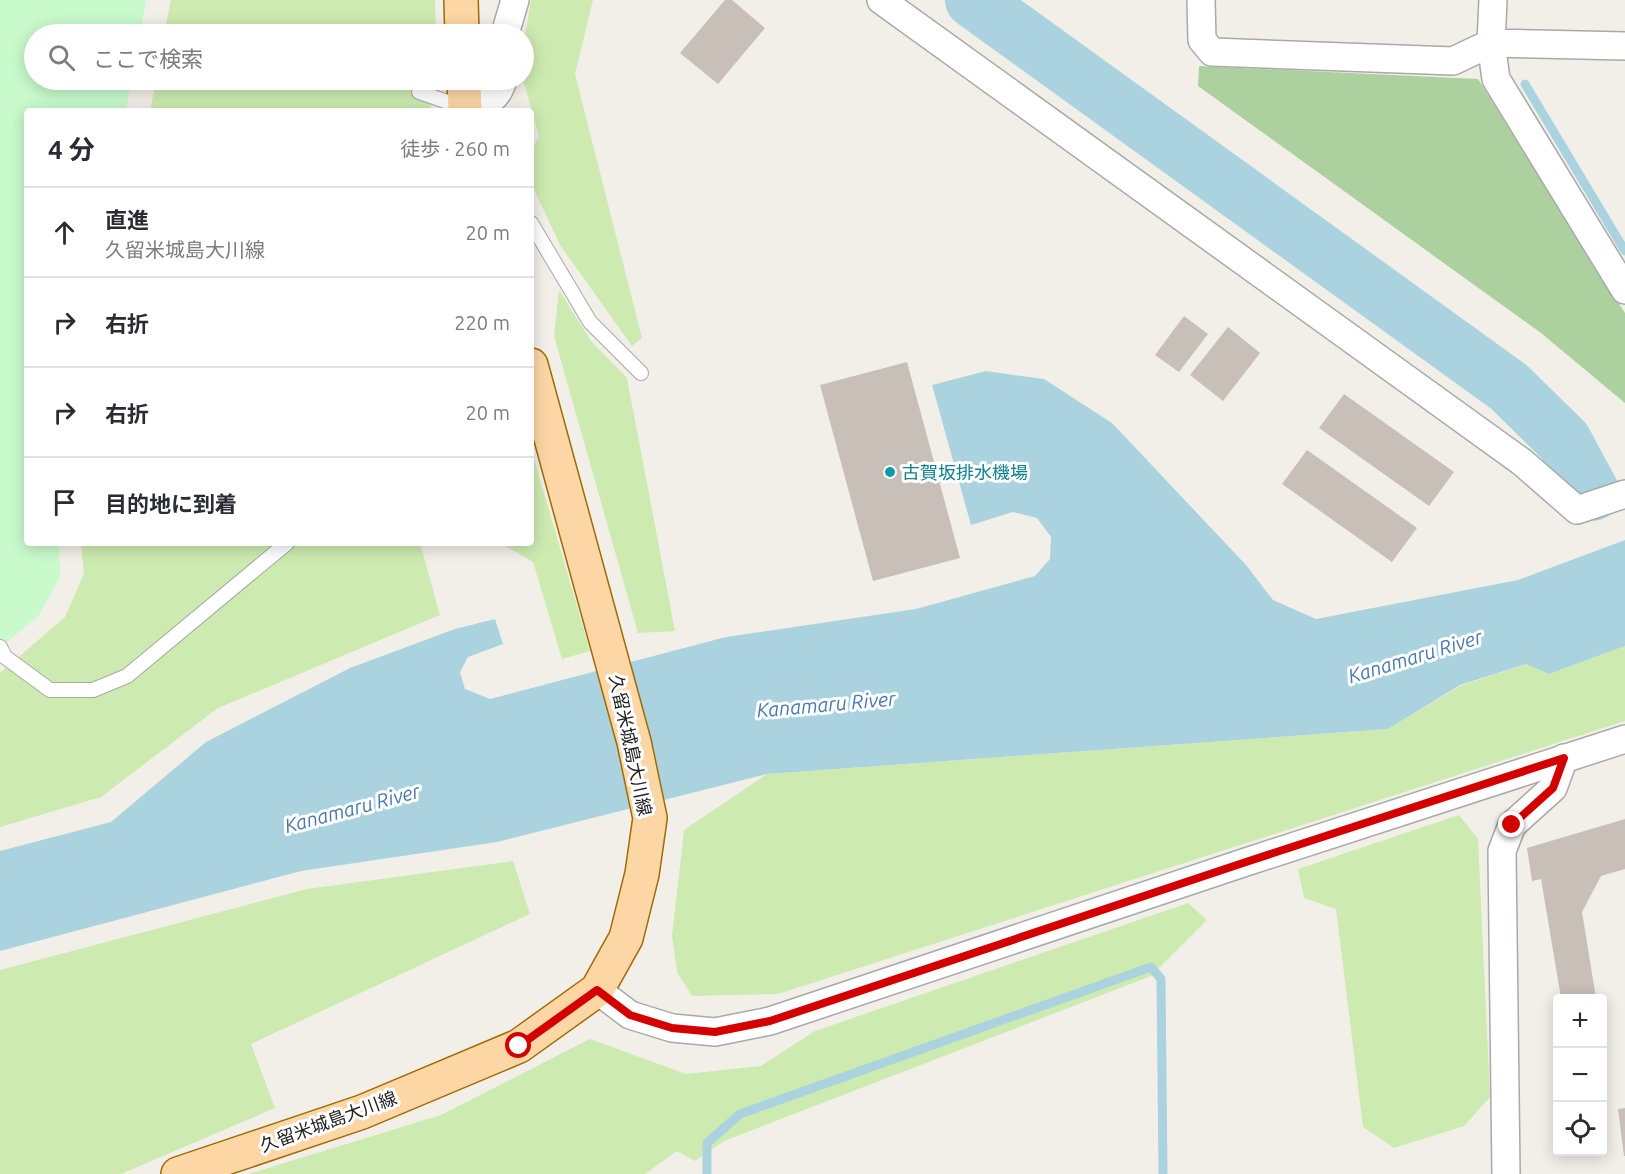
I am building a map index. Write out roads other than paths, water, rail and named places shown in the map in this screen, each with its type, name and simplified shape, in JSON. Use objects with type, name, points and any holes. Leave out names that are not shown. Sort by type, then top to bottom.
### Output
[{"type":"main road","points":[[461,0],[462,24]]},
{"type":"main road","name":"久留米城島大川線","points":[[178,1174],[362,1112],[519,1046],[597,990],[626,938],[642,874],[650,818],[634,742],[603,623],[534,376]]},
{"type":"street","points":[[508,24],[515,0]]},
{"type":"street","points":[[881,0],[1522,462],[1577,510],[1625,494]]},
{"type":"street","points":[[1201,0],[1202,40],[1212,52],[1453,61],[1491,43],[1625,46]]},
{"type":"street","points":[[1493,0],[1491,43],[1496,79],[1625,290]]},
{"type":"street","points":[[461,102],[491,101],[500,90]]},
{"type":"street","points":[[597,990],[630,1015],[672,1028],[715,1032],[770,1021],[1246,862],[1625,739]]},
{"type":"street","points":[[1506,1174],[1502,851],[1512,825],[1553,788],[1564,758]]},
{"type":"lane","points":[[419,92],[461,102]]},
{"type":"lane","points":[[534,228],[590,322],[641,373]]},
{"type":"lane","points":[[0,647],[5,657],[50,690],[93,690],[127,676],[283,546]]},
{"type":"water","name":"Kanamaru River","points":[[986,371],[1044,379],[1112,423],[1246,565],[1273,600],[1316,619],[1518,580],[1625,540],[1625,646],[1549,674],[1526,664],[1460,685],[1388,729],[767,774],[497,842],[301,871],[0,951],[0,851],[111,822],[206,742],[350,668],[455,629],[495,619],[503,644],[468,657],[460,672],[465,689],[490,699],[726,637],[916,609],[1035,576],[1050,559],[1051,537],[1037,518],[1013,512],[971,525],[932,385]]},
{"type":"waterway","points":[[973,0],[1509,387],[1564,441],[1592,493]]},
{"type":"waterway","points":[[1525,84],[1625,251]]},
{"type":"waterway","points":[[707,1174],[707,1143],[740,1114],[1151,967],[1161,979],[1163,1174]]},
{"type":"place","name":"古賀坂排水機場","points":[[890,472]]}]
